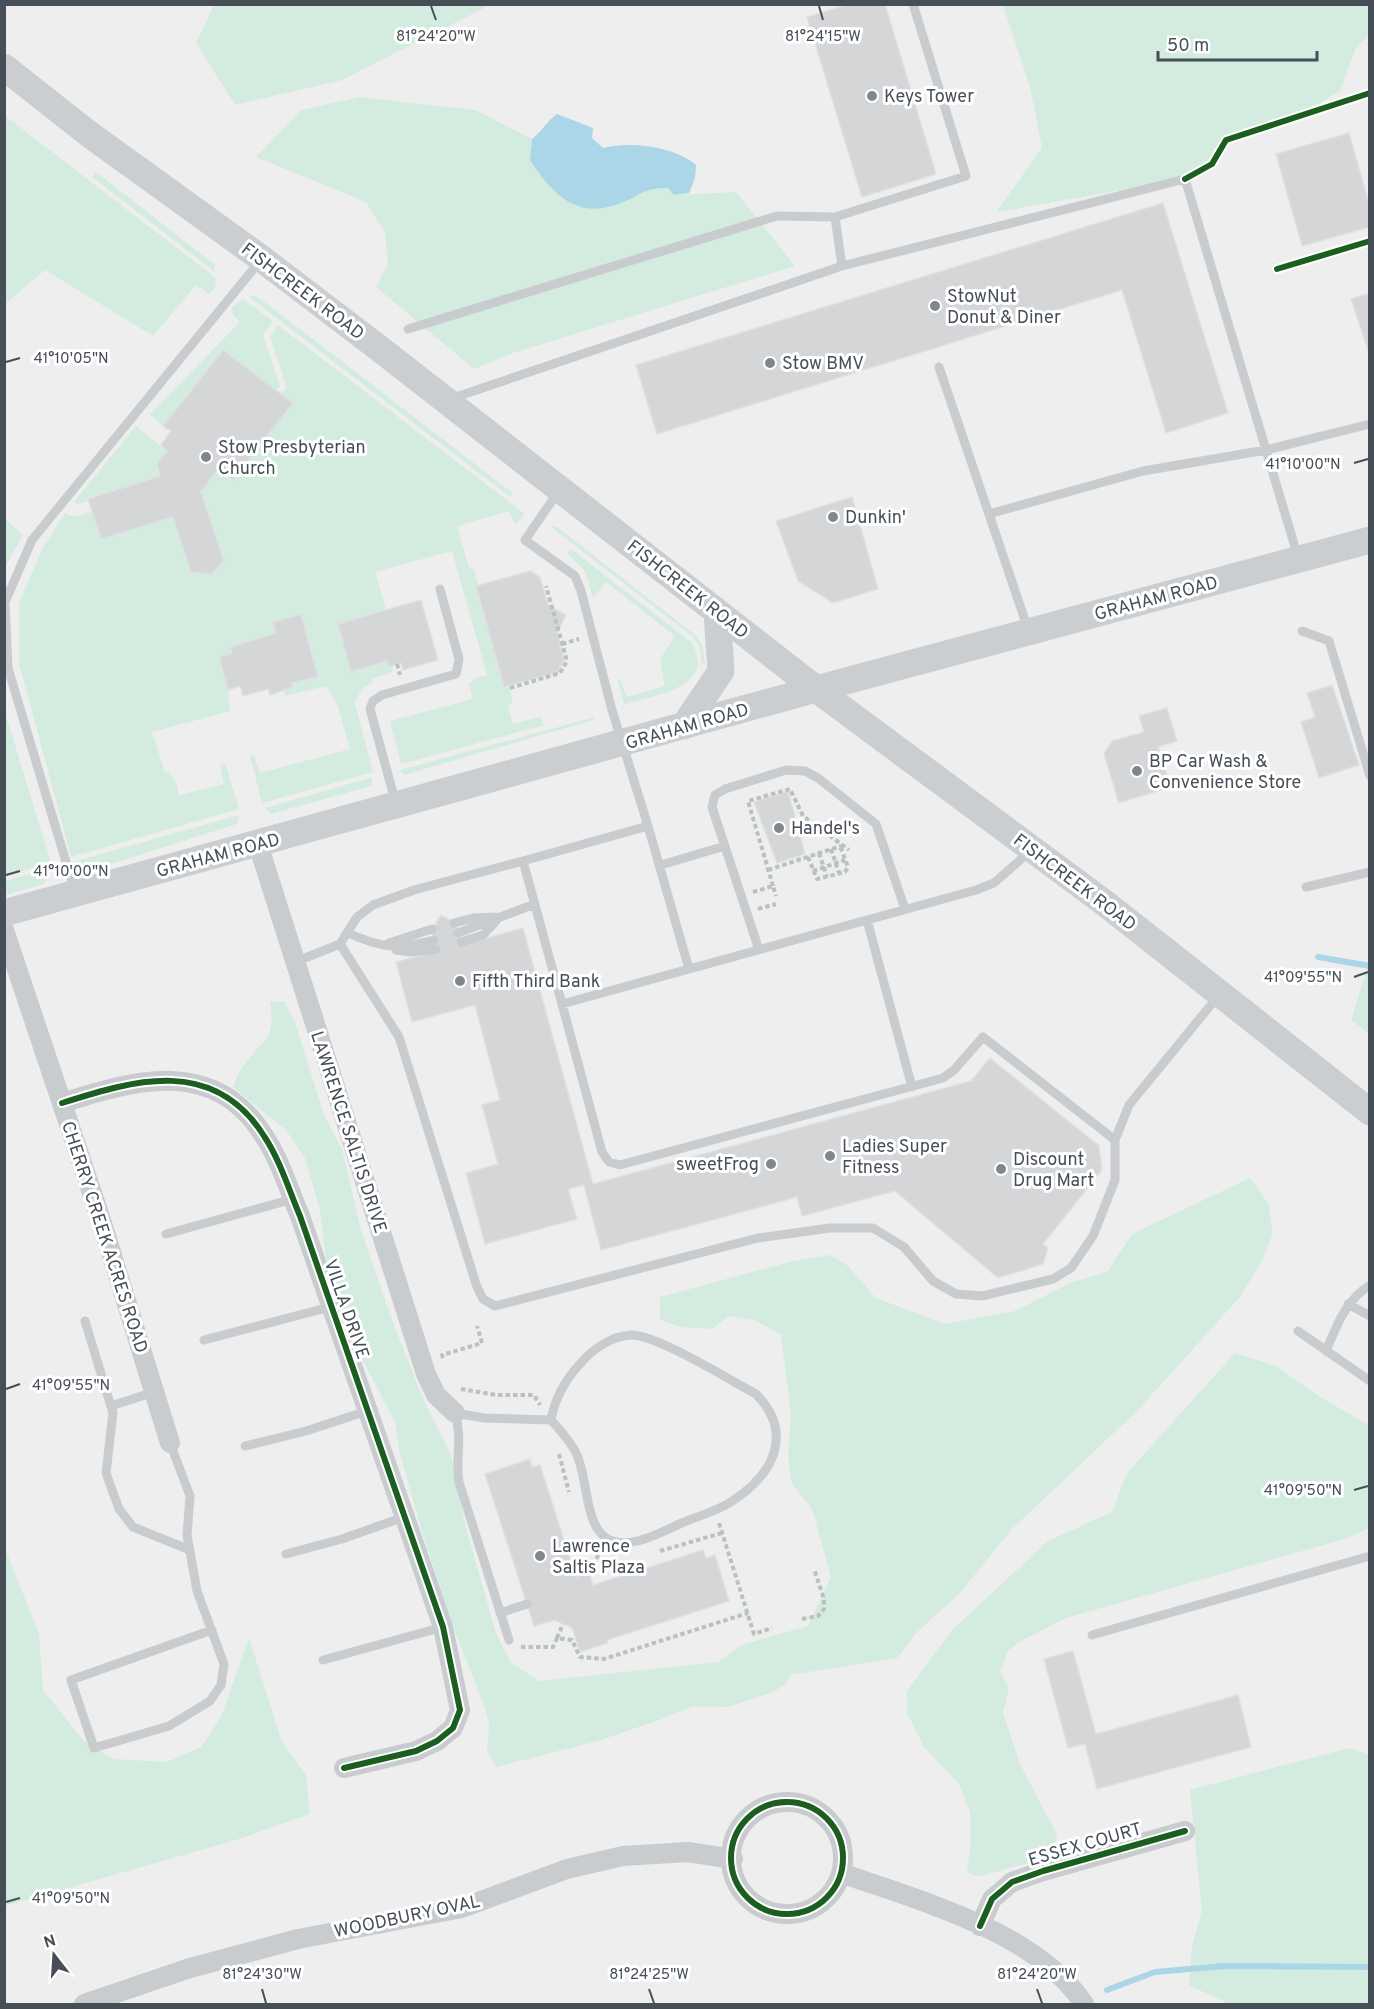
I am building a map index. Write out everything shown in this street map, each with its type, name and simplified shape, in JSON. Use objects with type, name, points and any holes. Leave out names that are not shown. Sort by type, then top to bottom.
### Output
[{"type":"main road","name":"FISHCREEK ROAD","points":[[4,67],[89,134],[262,259],[816,689],[1032,849],[1370,1112]]},
{"type":"main road","name":"GRAHAM ROAD","points":[[4,913],[816,689],[1370,540]]},
{"type":"main road","points":[[684,726],[721,671],[717,612]]},
{"type":"street","name":"LAWRENCE SALTIS DRIVE","points":[[258,844],[426,1374],[436,1395],[455,1413]]},
{"type":"street","name":"CHERRY CREEK ACRES ROAD","points":[[4,930],[62,1103],[170,1443]]},
{"type":"street","name":"VILLA DRIVE","points":[[62,1103],[139,1081],[159,1079],[195,1084],[220,1095],[238,1107],[263,1134],[292,1199],[443,1627],[460,1710],[453,1728],[437,1742],[416,1751],[344,1768]]},
{"type":"street","points":[[793,1802],[812,1807],[831,1824],[842,1850],[841,1873],[833,1891],[825,1900],[802,1911],[778,1913],[758,1907],[749,1899],[735,1878],[733,1859],[736,1841],[742,1826],[751,1816],[774,1803],[793,1802]]},
{"type":"street","name":"ESSEX COURT","points":[[980,1926],[992,1899],[1012,1882],[1043,1871],[1185,1832]]},
{"type":"street","name":"WOODBURY OVAL","points":[[84,2004],[190,1968],[298,1939],[462,1908],[567,1869],[623,1856],[688,1852],[733,1859]]},
{"type":"street","points":[[841,1873],[931,1905],[980,1926],[1041,1958],[1072,1986],[1084,2004]]},
{"type":"lane","points":[[408,329],[777,216],[835,217],[966,176],[913,4]]},
{"type":"lane","points":[[445,400],[842,266],[1185,179],[1298,560]]},
{"type":"lane","points":[[835,217],[842,266]]},
{"type":"lane","points":[[75,894],[8,668],[5,602],[32,540],[262,259]]},
{"type":"lane","points":[[939,367],[1029,632]]},
{"type":"lane","points":[[989,514],[1143,471],[1266,450],[1370,424]]},
{"type":"lane","points":[[560,489],[525,540],[575,576],[581,591],[622,744],[661,865],[689,969]]},
{"type":"lane","points":[[397,806],[370,709],[373,701],[382,695],[446,678],[456,674],[459,669],[459,659],[440,589]]},
{"type":"lane","points":[[1302,631],[1329,641],[1370,776]]},
{"type":"lane","points":[[759,950],[712,807],[716,795],[725,789],[786,770],[805,771],[818,778],[876,824],[905,909]]},
{"type":"lane","points":[[295,962],[340,944],[357,917],[373,905],[414,890],[648,826]]},
{"type":"lane","points":[[661,865],[725,846]]},
{"type":"lane","points":[[562,1004],[994,883],[1032,849]]},
{"type":"lane","points":[[523,861],[602,1152],[609,1162],[620,1165],[943,1078],[954,1070],[983,1037],[1115,1140]]},
{"type":"lane","points":[[1306,887],[1370,872]]},
{"type":"lane","points":[[460,938],[500,917],[535,904]]},
{"type":"lane","points":[[454,923],[473,918],[500,917]]},
{"type":"lane","points":[[867,920],[912,1087]]},
{"type":"lane","points":[[379,946],[432,929]]},
{"type":"lane","points":[[348,933],[379,946],[435,944]]},
{"type":"lane","points":[[340,944],[399,1036],[477,1287],[483,1299],[495,1306],[758,1238],[830,1228],[873,1228],[904,1247],[933,1281],[956,1294],[982,1296],[1053,1279],[1071,1268],[1093,1236],[1115,1180],[1115,1140],[1129,1105],[1220,995]]},
{"type":"lane","points":[[166,1234],[292,1199]]},
{"type":"lane","points":[[1326,1351],[1348,1304],[1355,1294],[1370,1285]]},
{"type":"lane","points":[[1348,1304],[1370,1316]]},
{"type":"lane","points":[[204,1340],[330,1306]]},
{"type":"lane","points":[[85,1321],[113,1413],[106,1473],[119,1509],[133,1527],[190,1550]]},
{"type":"lane","points":[[1298,1332],[1370,1381]]},
{"type":"lane","points":[[632,1335],[652,1340],[756,1394],[769,1408],[777,1426],[777,1446],[765,1470],[745,1491],[715,1510],[642,1540],[620,1543],[606,1538],[596,1528],[579,1463],[570,1444],[551,1420],[554,1402],[572,1373],[586,1357],[610,1340],[632,1335]]},
{"type":"lane","points":[[111,1406],[154,1392]]},
{"type":"lane","points":[[245,1446],[306,1431],[367,1411]]},
{"type":"lane","points":[[508,1640],[459,1482],[457,1467],[460,1433],[455,1413],[484,1418],[551,1420]]},
{"type":"lane","points":[[170,1443],[190,1496],[187,1535],[197,1591],[212,1630],[224,1664],[221,1685],[210,1701],[169,1726],[94,1748],[71,1680],[212,1630]]},
{"type":"lane","points":[[286,1554],[342,1539],[404,1517]]},
{"type":"lane","points":[[1092,1635],[1370,1556]]},
{"type":"lane","points":[[500,1613],[527,1604]]},
{"type":"lane","points":[[323,1660],[443,1627]]},
{"type":"path","points":[[510,688],[561,673],[567,661],[546,586]]},
{"type":"path","points":[[776,896],[748,801],[790,789],[803,816],[849,850]]},
{"type":"path","points":[[768,870],[841,846]]},
{"type":"path","points":[[808,857],[817,879],[839,873],[847,870],[841,846]]},
{"type":"path","points":[[831,849],[839,873]]},
{"type":"path","points":[[819,853],[827,877]]},
{"type":"path","points":[[813,871],[845,860]]},
{"type":"path","points":[[741,896],[773,886]]},
{"type":"path","points":[[446,1365],[442,1354],[482,1343],[477,1326]]},
{"type":"path","points":[[454,1384],[465,1390],[496,1395],[534,1395],[551,1420]]},
{"type":"path","points":[[570,1444],[558,1455],[571,1500]]},
{"type":"path","points":[[715,1510],[753,1634],[772,1628]]},
{"type":"path","points":[[651,1554],[722,1533]]},
{"type":"path","points":[[592,1546],[608,1555]]},
{"type":"path","points":[[589,1572],[600,1552]]},
{"type":"path","points":[[802,1619],[818,1616],[824,1609],[824,1599],[814,1569]]},
{"type":"path","points":[[557,1638],[572,1640],[580,1657],[604,1659],[748,1613]]},
{"type":"path","points":[[508,1640],[513,1649],[530,1646],[553,1647],[564,1624]]},
{"type":"green space","points":[[214,4],[490,5],[342,80],[235,105],[196,43]]},
{"type":"green space","points":[[1003,5],[1369,5],[1369,35],[1356,47],[1340,91],[1289,121],[1226,140],[1212,164],[1185,179],[996,212],[1042,148],[1030,87]]},
{"type":"green space","points":[[360,97],[475,110],[532,139],[530,160],[538,172],[557,193],[579,206],[592,209],[606,208],[648,190],[660,188],[668,188],[674,195],[736,192],[795,266],[513,353],[474,369],[376,287],[388,263],[385,233],[366,202],[256,157],[302,110]]},
{"type":"green space","points":[[4,115],[216,278],[215,288],[209,294],[196,285],[153,336],[45,270],[5,304]]},
{"type":"green space","points":[[96,172],[214,264],[215,272],[92,177]]},
{"type":"green space","points":[[255,295],[514,494],[509,496],[249,297]]},
{"type":"green space","points":[[243,299],[273,321],[263,335],[280,386],[276,390],[223,350],[163,426],[150,414],[240,322],[233,315],[232,307]]},
{"type":"green space","points":[[278,325],[525,514],[515,525],[509,511],[457,526],[469,568],[474,570],[478,585],[476,587],[504,687],[509,685],[513,702],[508,706],[513,724],[540,717],[544,725],[401,764],[390,721],[473,699],[469,684],[475,678],[487,675],[452,551],[375,572],[386,610],[338,624],[351,671],[387,661],[388,666],[393,665],[392,673],[372,678],[372,682],[361,690],[355,703],[373,772],[262,803],[250,756],[254,755],[260,773],[350,749],[338,707],[326,686],[285,696],[284,689],[293,687],[292,683],[318,676],[301,615],[273,622],[276,633],[230,647],[232,653],[227,684],[230,711],[152,732],[165,772],[169,772],[176,782],[179,795],[224,784],[220,766],[225,763],[239,809],[71,857],[19,663],[19,603],[42,549],[65,513],[74,517],[92,512],[101,539],[173,517],[191,572],[211,574],[223,561],[201,492],[218,469],[233,479],[293,404],[281,395],[287,388],[270,337]]},
{"type":"green space","points":[[136,426],[167,451],[157,463],[160,476],[88,498],[89,501],[78,504],[74,502]]},
{"type":"green space","points":[[5,519],[23,535],[5,567]]},
{"type":"green space","points":[[556,526],[695,635],[702,645],[705,664],[702,663],[700,648],[692,636],[551,527]]},
{"type":"green space","points":[[571,549],[691,642],[697,657],[696,670],[690,679],[665,693],[624,704],[618,681],[620,678],[627,697],[665,686],[660,659],[675,636],[606,582],[593,598],[585,571],[567,553]]},
{"type":"green space","points":[[5,712],[51,863],[4,876]]},
{"type":"green space","points":[[595,717],[593,720],[404,775],[400,770]]},
{"type":"green space","points":[[373,777],[371,786],[271,814],[265,808]]},
{"type":"green space","points":[[239,815],[237,824],[114,863],[76,870],[73,862]]},
{"type":"green space","points":[[51,868],[44,884],[5,895],[5,881]]},
{"type":"green space","points":[[1369,963],[1369,1034],[1351,1020]]},
{"type":"green space","points":[[284,1001],[295,1022],[324,1115],[342,1149],[361,1230],[391,1317],[423,1399],[451,1455],[466,1528],[496,1633],[510,1662],[539,1681],[718,1662],[744,1644],[808,1626],[831,1577],[812,1509],[792,1484],[788,1457],[791,1414],[781,1335],[755,1320],[728,1316],[713,1329],[681,1327],[660,1320],[660,1297],[793,1261],[830,1255],[848,1266],[876,1298],[945,1324],[1015,1311],[1070,1283],[1107,1272],[1132,1234],[1250,1178],[1268,1203],[1273,1233],[1261,1263],[1239,1298],[1137,1411],[1012,1529],[959,1594],[918,1631],[897,1658],[790,1675],[786,1684],[771,1693],[728,1707],[693,1706],[598,1741],[496,1767],[487,1752],[489,1724],[485,1708],[455,1631],[423,1535],[399,1450],[395,1422],[340,1317],[327,1266],[320,1211],[305,1158],[286,1130],[233,1087],[242,1067],[270,1032],[270,1002]]},
{"type":"green space","points":[[1235,1353],[1276,1366],[1320,1397],[1369,1425],[1369,1528],[1348,1538],[1066,1618],[1019,1642],[1008,1651],[1000,1671],[1009,1688],[1003,1713],[1020,1764],[1057,1835],[1054,1850],[1039,1860],[985,1875],[975,1876],[967,1872],[971,1841],[970,1812],[959,1784],[924,1747],[907,1713],[907,1691],[951,1631],[1048,1541],[1112,1512],[1127,1473]]},
{"type":"green space","points":[[4,1546],[39,1633],[43,1690],[83,1740],[114,1759],[167,1762],[201,1747],[221,1717],[249,1638],[282,1742],[306,1775],[310,1814],[236,1840],[5,1906]]},
{"type":"green space","points":[[1349,1748],[1369,1754],[1369,2004],[1225,2004],[1223,2000],[1189,1986],[1192,1946],[1202,1910],[1190,1790]]},
{"type":"water","points":[[557,114],[593,128],[592,138],[603,148],[638,145],[664,149],[687,159],[696,165],[695,178],[689,193],[674,195],[668,188],[653,189],[621,203],[591,209],[567,201],[547,184],[530,160],[532,139]]},
{"type":"building","name":"Keys Tower","points":[[849,4],[885,4],[936,174],[862,197],[807,17]]},
{"type":"building","points":[[1349,133],[1370,207],[1370,227],[1302,246],[1276,154]]},
{"type":"building","points":[[1163,203],[1228,413],[1166,433],[1122,290],[657,434],[636,365]]},
{"type":"building","points":[[1370,293],[1370,356],[1351,299]]},
{"type":"building","name":"Stow Presbyterian Church","points":[[223,350],[293,403],[233,480],[218,469],[201,492],[224,561],[211,574],[191,572],[173,517],[101,539],[88,499],[160,476],[157,463],[167,451],[161,445],[171,431],[163,426]]},
{"type":"building","points":[[852,497],[878,589],[833,603],[798,581],[776,521]]},
{"type":"building","points":[[530,571],[540,577],[548,605],[566,615],[557,633],[564,660],[558,672],[504,687],[476,586]]},
{"type":"building","points":[[421,600],[438,660],[403,670],[401,663],[388,667],[387,661],[351,672],[338,624]]},
{"type":"building","points":[[301,614],[318,677],[292,683],[293,687],[270,695],[268,689],[243,696],[240,686],[228,690],[219,657],[232,653],[230,647],[276,633],[273,622]]},
{"type":"building","points":[[1332,685],[1359,765],[1319,778],[1301,722],[1315,717],[1307,693]]},
{"type":"building","name":"BP Car Wash & Convenience Store","points":[[1167,708],[1177,741],[1158,747],[1170,787],[1119,803],[1104,754],[1112,741],[1144,732],[1139,716]]},
{"type":"building","name":"Handel's","points":[[788,791],[805,854],[777,863],[754,802]]},
{"type":"building","points":[[441,915],[456,924],[462,945],[523,928],[593,1184],[971,1081],[990,1058],[1099,1146],[1102,1170],[1043,1244],[1048,1248],[1043,1264],[998,1278],[895,1191],[802,1216],[797,1197],[601,1250],[584,1185],[568,1189],[577,1219],[485,1244],[466,1173],[498,1164],[482,1105],[500,1100],[475,1005],[412,1022],[396,962],[437,951],[431,931]]},
{"type":"building","name":"Lawrence Saltis Plaza","points":[[530,1459],[532,1467],[540,1465],[576,1577],[589,1572],[593,1585],[703,1550],[706,1558],[715,1555],[729,1601],[607,1640],[608,1643],[580,1652],[572,1628],[555,1620],[534,1626],[485,1474]]},
{"type":"building","points":[[1073,1651],[1096,1734],[1238,1695],[1251,1747],[1097,1789],[1085,1744],[1068,1748],[1044,1659]]},
{"type":"waterway","points":[[1318,957],[1370,966]]},
{"type":"waterway","points":[[1107,1990],[1155,1972],[1224,1966],[1370,1967]]},
{"type":"cycle path","points":[[1185,179],[1212,164],[1226,140],[1370,93]]},
{"type":"cycle path","points":[[1277,269],[1370,241]]},
{"type":"cycle path","points":[[62,1103],[117,1087],[144,1082],[171,1081],[197,1084],[221,1094],[244,1111],[264,1136],[284,1175],[443,1627],[460,1710],[453,1728],[437,1741],[416,1751],[344,1768]]},
{"type":"cycle path","points":[[787,1802],[808,1807],[826,1819],[838,1837],[843,1858],[838,1879],[826,1897],[808,1909],[787,1914],[766,1909],[748,1897],[736,1879],[731,1858],[736,1837],[748,1819],[766,1807],[787,1802]]},
{"type":"cycle path","points":[[980,1926],[992,1899],[1012,1882],[1185,1831]]},
{"type":"place","name":"Keys Tower","points":[[872,96]]},
{"type":"place","name":"StowNut Donut & Diner","points":[[935,306]]},
{"type":"place","name":"Stow BMV","points":[[770,363]]},
{"type":"place","name":"Stow Presbyterian Church","points":[[206,457]]},
{"type":"place","name":"Dunkin'","points":[[833,517]]},
{"type":"place","name":"BP Car Wash & Convenience Store","points":[[1137,771]]},
{"type":"place","name":"Handel's","points":[[779,828]]},
{"type":"place","name":"Fifth Third Bank","points":[[460,981]]},
{"type":"place","name":"Ladies Super Fitness","points":[[830,1156]]},
{"type":"place","name":"sweetFrog","points":[[771,1164]]},
{"type":"place","name":"Discount Drug Mart","points":[[1001,1169]]},
{"type":"place","name":"Lawrence Saltis Plaza","points":[[540,1556]]}]
